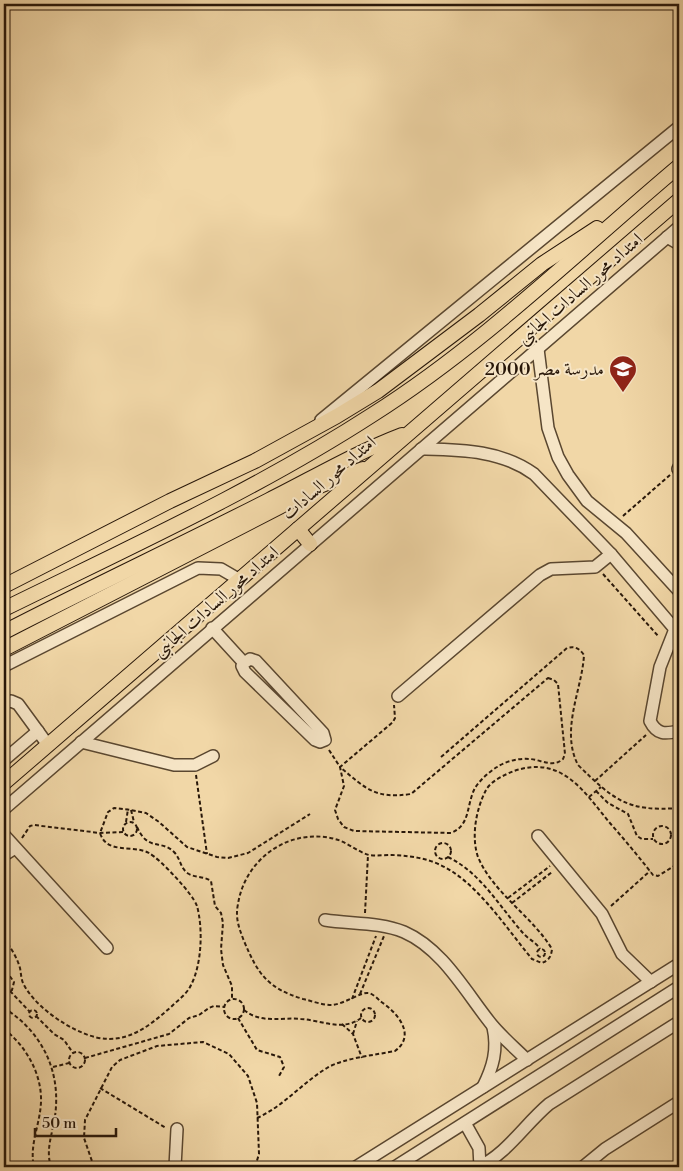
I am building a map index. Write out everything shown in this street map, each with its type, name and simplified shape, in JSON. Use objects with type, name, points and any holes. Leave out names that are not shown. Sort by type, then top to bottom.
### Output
[{"type":"main road","name":"امتداد محور السادات","points":[[4,609],[286,468],[380,410],[473,344],[512,313],[631,206],[679,166]]},
{"type":"main road","name":"امتداد محور السادات","points":[[4,783],[679,200]]},
{"type":"main road","name":"امتداد محور السادات","points":[[4,586],[170,501],[297,440],[378,391],[479,315],[542,264],[631,206]]},
{"type":"main road","points":[[4,632],[123,571],[270,500],[369,448],[411,432]]},
{"type":"main road","points":[[4,649],[322,485],[370,467]]},
{"type":"main road","points":[[298,529],[310,544]]},
{"type":"street","points":[[297,440],[679,126]]},
{"type":"street","name":"امتداد محور السادات الجانبى","points":[[4,809],[679,227]]},
{"type":"street","points":[[667,237],[679,244]]},
{"type":"street","points":[[538,348],[545,412],[558,457],[578,490],[598,512],[615,523],[679,591]]},
{"type":"street","points":[[421,449],[465,451],[499,456],[524,467],[534,474],[563,503],[610,554],[677,632],[667,646],[650,714],[654,728],[662,733],[679,732]]},
{"type":"street","points":[[563,503],[578,490]]},
{"type":"street","points":[[398,696],[540,574],[551,569],[589,569],[595,567],[610,554]]},
{"type":"street","points":[[4,666],[198,568],[221,568],[240,580]]},
{"type":"street","points":[[212,628],[244,663],[250,660],[256,661],[323,732],[326,738],[323,742]]},
{"type":"street","points":[[4,703],[11,701],[18,704],[48,745]]},
{"type":"street","points":[[4,760],[38,731]]},
{"type":"street","points":[[81,742],[165,764],[194,765],[214,756]]},
{"type":"street","points":[[4,835],[107,948]]},
{"type":"street","points":[[538,836],[602,914],[622,954],[651,982]]},
{"type":"street","points":[[4,855],[15,848]]},
{"type":"street","points":[[325,920],[384,927],[412,936],[436,955],[493,1027],[527,1060]]},
{"type":"street","points":[[356,1167],[679,964]]},
{"type":"street","points":[[395,1167],[679,987]]},
{"type":"street","points":[[599,1014],[610,1031]]},
{"type":"street","points":[[478,1148],[479,1167],[496,1163],[534,1116],[549,1104],[679,1022]]},
{"type":"street","points":[[482,1088],[492,1069],[495,1055],[496,1040],[493,1027]]},
{"type":"street","points":[[583,1167],[605,1149],[679,1102]]},
{"type":"street","points":[[465,1123],[478,1148],[496,1163]]},
{"type":"street","points":[[175,1167],[177,1129]]},
{"type":"path","points":[[615,523],[678,468]]},
{"type":"path","points":[[589,569],[603,574],[667,646]]},
{"type":"path","points":[[441,758],[567,648],[574,647],[580,649],[584,655],[574,698],[572,724],[574,758],[594,781],[614,798],[629,805],[645,809],[679,808]]},
{"type":"path","points":[[323,742],[340,767],[369,791],[383,796],[411,794],[542,681],[548,678],[558,684],[565,754],[563,759],[552,764],[530,759],[514,760],[498,766],[485,776],[475,788],[466,819],[457,831],[451,833],[354,831],[344,827],[338,819],[335,810],[344,786],[340,767]]},
{"type":"path","points":[[340,767],[393,722],[395,714],[394,701],[398,696]]},
{"type":"path","points":[[594,781],[654,728]]},
{"type":"path","points":[[194,765],[207,854]]},
{"type":"path","points":[[258,1118],[282,1105],[302,1086],[329,1067],[395,1051],[403,1045],[405,1037],[405,1028],[401,1021],[387,1005],[370,993],[333,1005],[323,1005],[286,994],[274,987],[255,966],[237,923],[239,893],[253,866],[275,847],[292,841],[312,838],[333,839],[368,855],[424,857],[453,872],[478,894],[536,962],[547,961],[551,956],[552,949],[484,868],[475,846],[477,817],[487,788],[507,774],[520,769],[540,768],[560,772],[572,779],[589,797],[656,876],[679,863]]},
{"type":"path","points":[[589,797],[601,787]]},
{"type":"path","points":[[596,792],[608,803],[628,814],[637,836],[642,839],[654,838]]},
{"type":"path","points":[[100,833],[108,812],[114,808],[130,809],[146,813],[187,847],[207,854],[228,858],[248,853],[310,814]]},
{"type":"path","points":[[123,832],[123,825],[126,822],[130,809]]},
{"type":"path","points":[[130,809],[134,822],[147,842],[170,848],[185,871],[191,876],[206,878],[211,881],[215,906],[221,913],[223,923],[221,949],[223,965],[232,986],[232,999],[224,1007]]},
{"type":"path","points":[[126,822],[134,822]]},
{"type":"path","points":[[15,848],[30,826],[34,825],[100,833],[123,832],[128,836],[134,835],[137,827]]},
{"type":"path","points":[[658,827],[664,827],[669,830],[670,837],[664,844],[658,843],[654,838],[654,832],[658,827]]},
{"type":"path","points":[[4,938],[14,954],[27,991],[42,1006],[84,1034],[110,1039],[136,1034],[148,1028],[186,993],[196,969],[200,932],[196,904],[192,896],[149,853],[137,849],[108,845],[100,833]]},
{"type":"path","points":[[448,857],[450,847],[444,843],[438,845],[435,851],[438,858],[448,857],[474,875],[508,913],[522,932],[545,952],[543,956]]},
{"type":"path","points":[[364,925],[368,855]]},
{"type":"path","points":[[508,898],[560,862]]},
{"type":"path","points":[[512,903],[560,862]]},
{"type":"path","points":[[602,914],[650,871]]},
{"type":"path","points":[[352,1000],[384,927]]},
{"type":"path","points":[[360,996],[374,961],[384,927]]},
{"type":"path","points":[[540,949],[538,954],[547,961]]},
{"type":"path","points":[[369,959],[374,961]]},
{"type":"path","points":[[4,974],[9,975],[14,982],[12,990],[4,994]]},
{"type":"path","points":[[10,991],[30,1012],[30,1017],[36,1016]]},
{"type":"path","points":[[232,999],[241,1002],[244,1010],[260,1018],[300,1019],[332,1025],[357,1021],[361,1018],[364,1009],[370,1009],[374,1013],[371,1021],[365,1022],[361,1018]]},
{"type":"path","points":[[84,1058],[169,1034],[189,1018],[199,1015],[209,1008],[214,1006],[224,1007]]},
{"type":"path","points":[[224,1007],[230,1018],[238,1018]]},
{"type":"path","points":[[4,1008],[14,1014],[37,1038],[47,1051],[53,1067],[56,1108],[48,1151],[51,1167]]},
{"type":"path","points":[[238,1018],[244,1010]]},
{"type":"path","points":[[30,1012],[35,1011],[36,1016],[54,1034],[64,1040],[73,1053]]},
{"type":"path","points":[[238,1018],[258,1050],[280,1057],[284,1067],[279,1076]]},
{"type":"path","points":[[353,1034],[357,1021]]},
{"type":"path","points":[[342,1024],[353,1034],[362,1058]]},
{"type":"path","points":[[4,1029],[27,1053],[40,1090],[41,1104],[32,1156],[34,1167]]},
{"type":"path","points":[[94,1167],[84,1138],[85,1120],[112,1067],[120,1060],[157,1046],[203,1042],[217,1046],[240,1064],[254,1089],[258,1118],[259,1154],[255,1167]]},
{"type":"path","points":[[53,1067],[69,1063],[77,1068],[83,1065],[84,1058],[80,1053],[73,1053]]},
{"type":"path","points":[[69,1063],[73,1053]]},
{"type":"path","points":[[100,1088],[161,1126],[177,1129]]},
{"type":"place","name":"مدرسة مصر 2000","points":[[623,393]]}]
